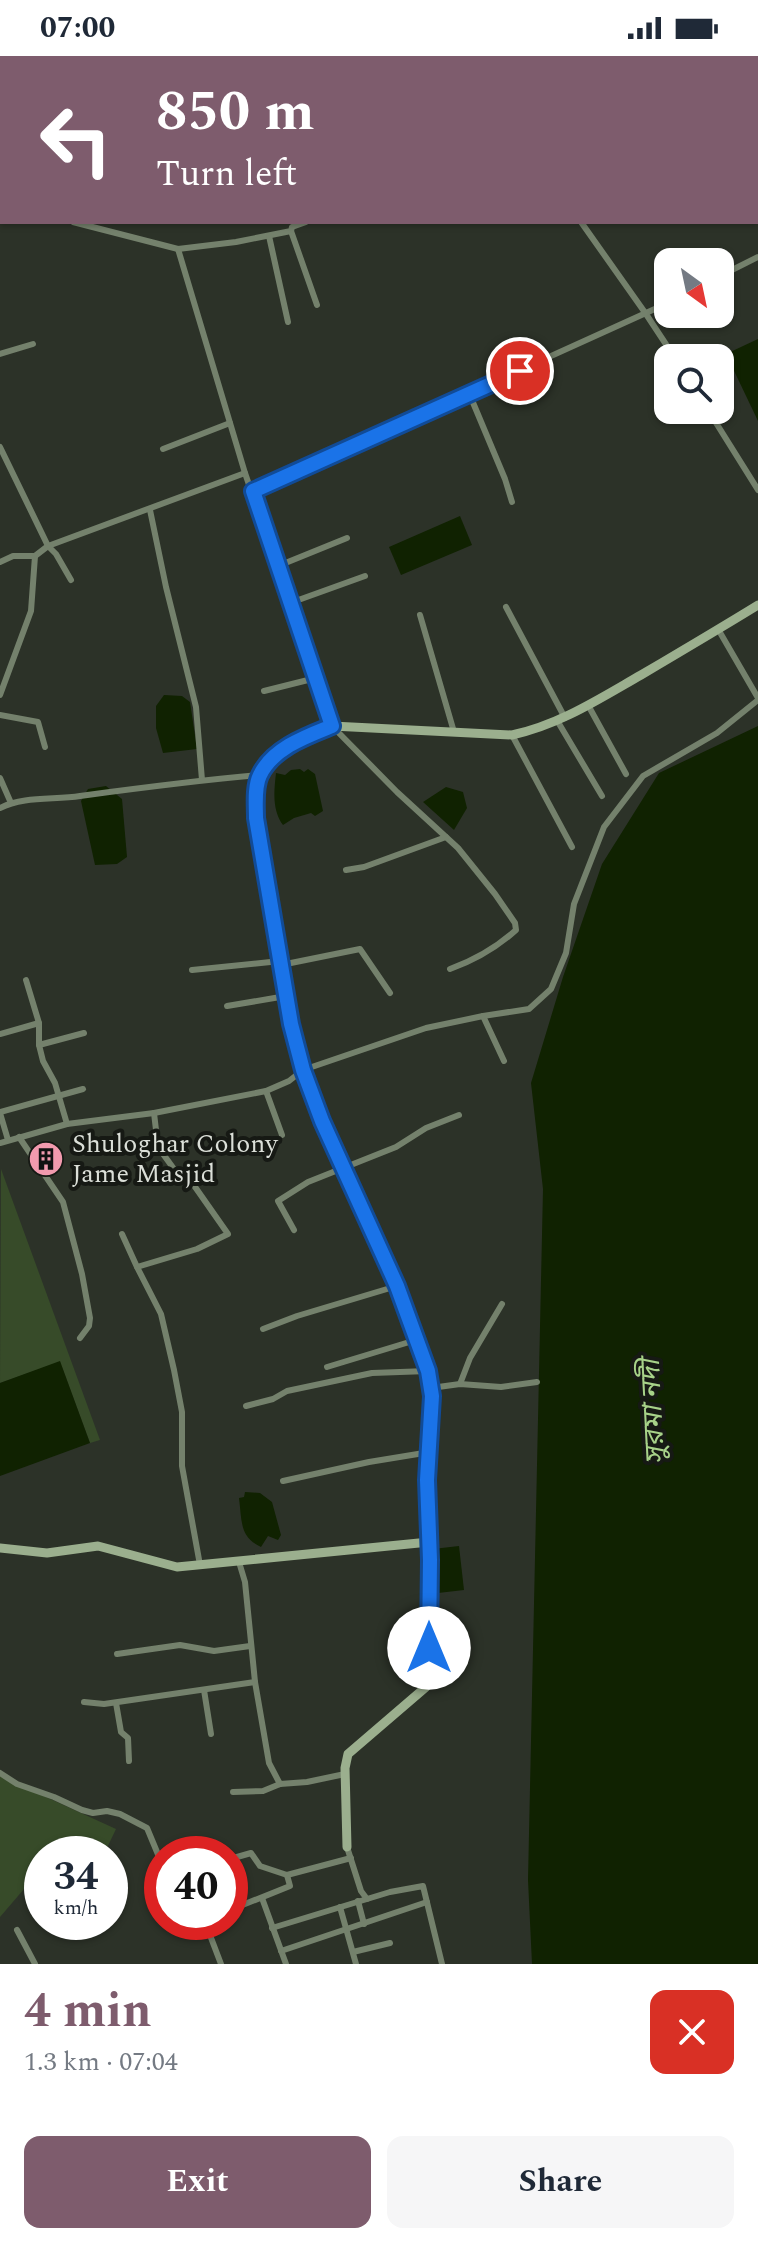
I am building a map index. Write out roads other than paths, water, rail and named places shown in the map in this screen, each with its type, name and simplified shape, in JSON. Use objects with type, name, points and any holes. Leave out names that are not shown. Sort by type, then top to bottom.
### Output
[{"type":"main road","points":[[349,1852],[345,1809],[348,1754],[426,1687],[429,1679],[427,1480],[432,1396],[428,1371],[397,1286],[322,1121],[303,1070],[286,996],[256,818],[260,775],[276,755],[307,736],[332,726],[512,735],[562,720],[758,605]]},
{"type":"main road","points":[[0,1548],[47,1553],[98,1546],[177,1567],[429,1542]]},
{"type":"street","points":[[582,224],[666,344]]},
{"type":"street","points":[[97,225],[178,249],[269,236],[291,226],[317,305]]},
{"type":"street","points":[[269,236],[288,322]]},
{"type":"street","points":[[178,249],[245,473],[332,726],[458,848],[515,923],[516,930],[488,951],[450,969]]},
{"type":"street","points":[[734,269],[758,257]]},
{"type":"street","points":[[253,491],[654,310]]},
{"type":"street","points":[[0,354],[33,344]]},
{"type":"street","points":[[469,393],[512,502]]},
{"type":"street","points":[[163,449],[230,423]]},
{"type":"street","points":[[717,424],[758,490]]},
{"type":"street","points":[[0,447],[48,546],[71,580]]},
{"type":"street","points":[[0,562],[13,556],[35,556],[48,546],[245,473]]},
{"type":"street","points":[[150,510],[196,707],[202,780]]},
{"type":"street","points":[[278,566],[347,538]]},
{"type":"street","points":[[0,695],[31,611],[35,556]]},
{"type":"street","points":[[290,603],[365,576]]},
{"type":"street","points":[[506,607],[602,796]]},
{"type":"street","points":[[420,615],[454,732]]},
{"type":"street","points":[[0,1143],[67,1124],[154,1113],[266,1091],[289,1081],[303,1070],[426,1028],[529,1009],[551,989],[566,953],[574,904],[604,827],[643,776],[717,733],[758,699],[718,629]]},
{"type":"street","points":[[264,691],[316,678]]},
{"type":"street","points":[[588,705],[626,774]]},
{"type":"street","points":[[0,715],[38,722],[45,747]]},
{"type":"street","points":[[512,735],[572,847]]},
{"type":"street","points":[[0,808],[11,803],[260,775]]},
{"type":"street","points":[[0,778],[11,803]]},
{"type":"street","points":[[346,870],[364,867],[446,837]]},
{"type":"street","points":[[192,970],[280,963],[360,949],[390,993]]},
{"type":"street","points":[[26,980],[39,1023],[43,1061],[55,1083],[67,1124]]},
{"type":"street","points":[[227,1006],[286,996]]},
{"type":"street","points":[[483,1016],[504,1061]]},
{"type":"street","points":[[0,1034],[39,1023]]},
{"type":"street","points":[[39,1045],[84,1033]]},
{"type":"street","points":[[8,1140],[0,1112],[83,1089]]},
{"type":"street","points":[[266,1091],[282,1135]]},
{"type":"street","points":[[137,1267],[197,1249],[228,1234],[193,1184],[179,1176],[158,1147],[154,1113]]},
{"type":"street","points":[[294,1230],[278,1201],[308,1182],[396,1147],[426,1128],[459,1115]]},
{"type":"street","points":[[19,1137],[63,1202],[90,1318],[89,1326],[80,1338]]},
{"type":"street","points":[[122,1234],[161,1314],[182,1412],[182,1466],[200,1565]]},
{"type":"street","points":[[263,1329],[397,1286]]},
{"type":"street","points":[[460,1384],[470,1358],[502,1304]]},
{"type":"street","points":[[327,1367],[416,1340]]},
{"type":"street","points":[[246,1406],[273,1399],[287,1391],[372,1373],[428,1371]]},
{"type":"street","points":[[431,1388],[460,1384],[501,1387],[537,1382]]},
{"type":"street","points":[[283,1481],[430,1452]]},
{"type":"street","points":[[239,1562],[245,1582],[250,1646],[269,1763],[280,1784]]},
{"type":"street","points":[[117,1654],[180,1645],[214,1651],[250,1646]]},
{"type":"street","points":[[84,1702],[116,1703],[255,1682]]},
{"type":"street","points":[[204,1690],[211,1734]]},
{"type":"street","points":[[116,1703],[121,1732],[128,1738],[129,1761]]},
{"type":"street","points":[[0,1773],[17,1784],[82,1810],[120,1814],[147,1828],[150,1836]]},
{"type":"street","points":[[233,1792],[263,1791],[280,1784],[345,1774]]},
{"type":"street","points":[[248,1854],[251,1853],[260,1866],[287,1875],[349,1852],[361,1891],[367,1899]]},
{"type":"street","points":[[248,1903],[290,1886],[287,1875]]},
{"type":"street","points":[[272,1928],[390,1892],[423,1886],[442,1964]]},
{"type":"street","points":[[262,1898],[286,1964]]},
{"type":"street","points":[[358,1901],[364,1924]]},
{"type":"street","points":[[281,1951],[427,1902]]},
{"type":"street","points":[[340,1907],[356,1964]]},
{"type":"street","points":[[17,1930],[35,1964]]},
{"type":"street","points":[[212,1940],[221,1964]]},
{"type":"street","points":[[353,1952],[390,1943]]},
{"type":"water","points":[[758,339],[758,421],[734,371],[734,350]]},
{"type":"water","points":[[460,516],[472,545],[401,575],[389,547]]},
{"type":"water","points":[[164,695],[182,696],[190,702],[197,749],[163,753],[156,728],[156,706]]},
{"type":"water","name":"সুরমা নদী","points":[[758,726],[758,1964],[532,1964],[528,1880],[543,1189],[531,1083],[602,864],[659,773]]},
{"type":"water","points":[[308,769],[315,774],[323,811],[315,816],[311,813],[294,818],[283,825],[275,807],[276,773],[285,775],[291,770],[304,772]]},
{"type":"water","points":[[106,786],[122,799],[127,857],[117,864],[95,865],[81,801],[88,789]]},
{"type":"water","points":[[446,787],[463,792],[467,808],[454,830],[423,802]]},
{"type":"water","points":[[60,1361],[90,1443],[0,1476],[0,1383]]},
{"type":"water","points":[[245,1492],[260,1493],[272,1502],[281,1535],[278,1540],[268,1536],[261,1547],[245,1533],[239,1498],[244,1497]]},
{"type":"water","points":[[459,1546],[464,1590],[438,1593],[433,1549]]},
{"type":"place","name":"Shuloghar Colony Jame Masjid","points":[[46,1159]]}]
